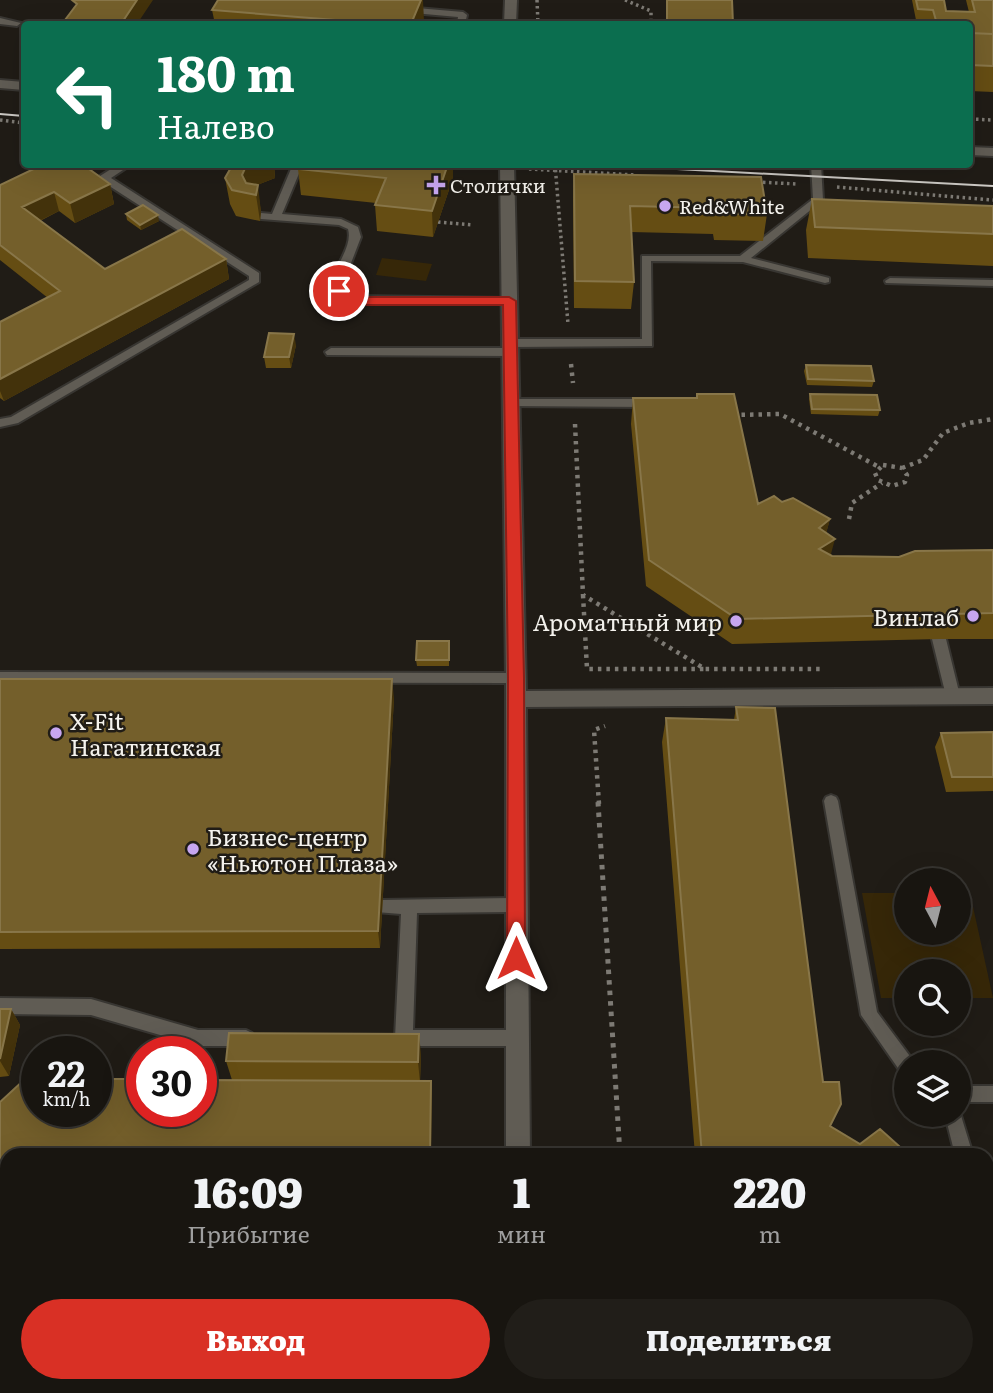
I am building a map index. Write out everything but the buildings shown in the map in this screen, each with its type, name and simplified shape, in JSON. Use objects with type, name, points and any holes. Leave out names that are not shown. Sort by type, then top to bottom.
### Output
[{"type":"street","points":[[510,21],[511,0]]},
{"type":"street","points":[[0,84],[21,86]]},
{"type":"street","points":[[973,151],[993,152]]},
{"type":"street","points":[[506,168],[516,689],[518,1148]]},
{"type":"street","points":[[516,689],[631,698],[993,696]]},
{"type":"lane","points":[[397,9],[463,15],[462,21]]},
{"type":"lane","points":[[0,21],[17,23]]},
{"type":"lane","points":[[104,178],[120,168]]},
{"type":"lane","points":[[276,216],[296,168]]},
{"type":"lane","points":[[743,259],[818,200],[816,168]]},
{"type":"lane","points":[[0,423],[14,420],[254,282],[255,275],[92,171]]},
{"type":"lane","points":[[261,216],[341,222],[353,228],[356,237],[338,284],[339,291],[349,299],[509,301]]},
{"type":"lane","points":[[331,352],[648,343],[646,258],[743,259],[825,280]]},
{"type":"lane","points":[[890,281],[993,283]]},
{"type":"lane","points":[[510,403],[666,402]]},
{"type":"lane","points":[[939,639],[953,696]]},
{"type":"lane","points":[[0,677],[516,689]]},
{"type":"lane","points":[[831,801],[869,1015],[895,1050]]},
{"type":"lane","points":[[383,907],[516,905]]},
{"type":"lane","points":[[410,907],[397,1038],[517,1038]]},
{"type":"lane","points":[[0,1006],[91,1007],[198,1038],[267,1038]]},
{"type":"lane","points":[[971,1094],[993,1094]]},
{"type":"lane","points":[[957,1127],[962,1148]]},
{"type":"path","points":[[537,0],[538,21]]},
{"type":"path","points":[[625,0],[651,11],[650,21]]},
{"type":"path","points":[[973,119],[993,120]]},
{"type":"path","points":[[0,120],[21,123]]},
{"type":"path","points":[[555,168],[574,403],[587,669],[826,669]]},
{"type":"path","points":[[565,168],[638,175]]},
{"type":"path","points":[[748,181],[993,200]]},
{"type":"path","points":[[438,222],[473,225]]},
{"type":"path","points":[[731,415],[780,414],[879,467],[888,464],[902,468],[923,460],[943,433],[993,419]]},
{"type":"path","points":[[879,467],[876,476],[882,483]]},
{"type":"path","points":[[849,519],[852,503],[882,483],[902,484],[907,475],[902,468]]},
{"type":"path","points":[[583,595],[705,669]]},
{"type":"path","points":[[620,1148],[594,730],[630,715],[628,668]]},
{"type":"shaded area","points":[[382,258],[432,264],[426,281],[376,275]]},
{"type":"shaded area","points":[[862,893],[894,893],[894,945],[971,945],[971,898],[993,998],[971,998],[971,959],[894,959],[894,998],[881,998]]},
{"type":"tram line","points":[[0,114],[21,116]]},
{"type":"tram line","points":[[659,168],[993,186]]},
{"type":"place","name":"Столички","points":[[436,185]]},
{"type":"place","name":"Red&White","points":[[665,206]]},
{"type":"place","name":"Винлаб","points":[[973,616]]},
{"type":"place","name":"Ароматный мир","points":[[736,621]]},
{"type":"place","name":"X-Fit Нагатинская","points":[[56,733]]},
{"type":"place","name":"Бизнес-центр «Ньютон Плаза»","points":[[193,849]]},
{"type":"route","points":[[339,291],[349,299],[367,301],[509,301],[516,678],[516,958]]}]
